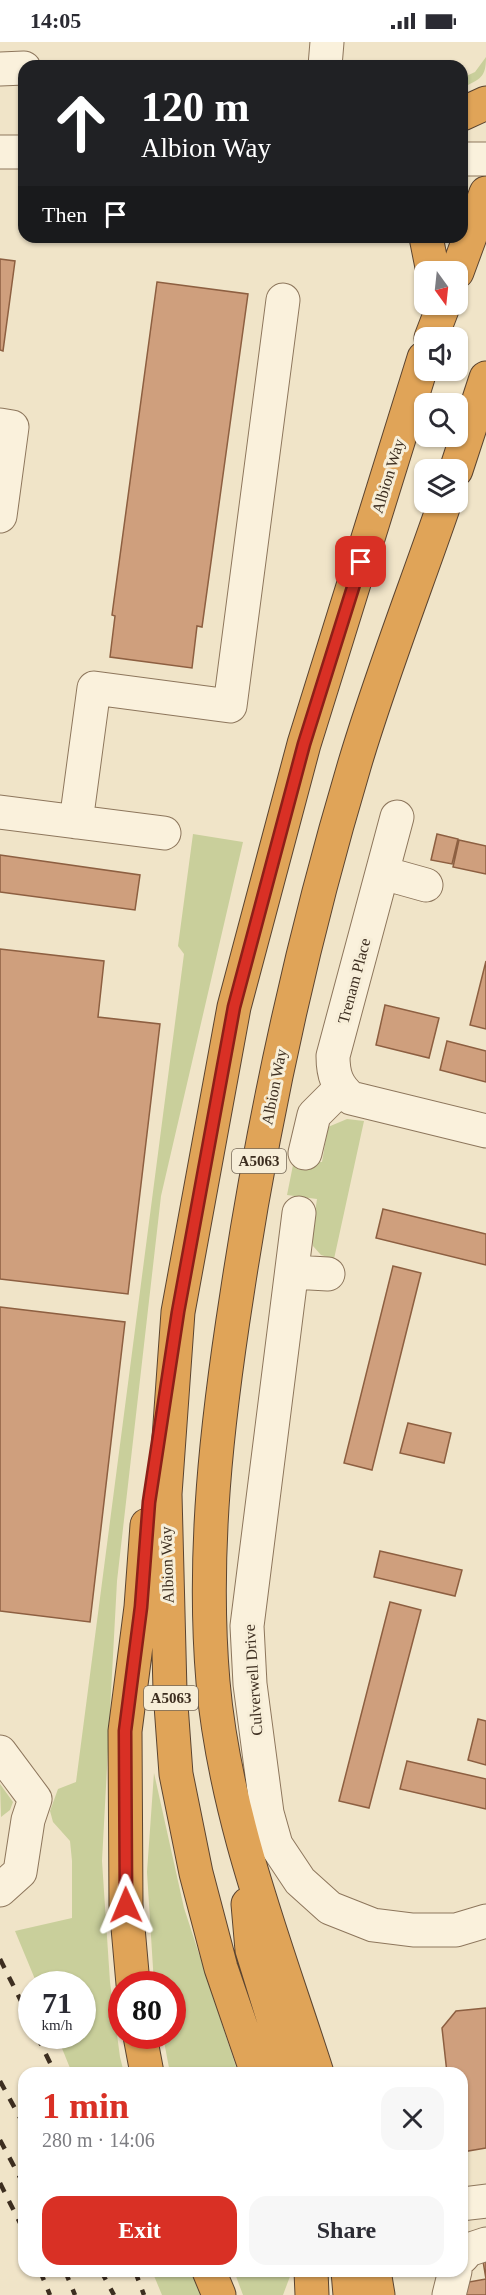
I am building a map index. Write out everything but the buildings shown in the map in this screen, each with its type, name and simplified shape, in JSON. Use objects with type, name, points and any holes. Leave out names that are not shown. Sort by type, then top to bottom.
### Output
[{"type":"highway","points":[[468,111],[486,103]]},
{"type":"highway","points":[[468,242],[486,193]]},
{"type":"highway","points":[[427,243],[431,261]]},
{"type":"highway","points":[[461,261],[468,243]]},
{"type":"highway","points":[[460,459],[486,378]]},
{"type":"highway","name":"Albion Way","points":[[255,2067],[220,1968],[196,1873],[176,1774],[170,1691],[165,1494],[178,1312],[234,1007],[304,744],[417,381]]},
{"type":"highway","name":"Albion Way","points":[[315,2067],[241,1839],[221,1741],[213,1682],[209,1602],[210,1535],[219,1424],[248,1217],[284,1033],[355,761],[441,513]]},
{"type":"highway","name":"A5063","points":[[133,1971],[126,1905],[125,1731],[141,1607],[149,1502],[178,1312]]},
{"type":"highway","name":"A5063","points":[[241,1839],[252,1950],[289,2067]]},
{"type":"highway","points":[[142,2049],[146,2067]]},
{"type":"highway","points":[[212,2277],[219,2295]]},
{"type":"highway","points":[[311,2277],[312,2295]]},
{"type":"highway","points":[[348,2277],[350,2295]]},
{"type":"highway","points":[[375,2277],[378,2295]]},
{"type":"street","points":[[326,60],[327,42]]},
{"type":"street","points":[[0,69],[18,68]]},
{"type":"street","points":[[0,152],[18,152]]},
{"type":"street","points":[[468,159],[486,159]]},
{"type":"street","points":[[76,822],[94,688],[230,706],[283,300]]},
{"type":"street","points":[[0,425],[12,427],[0,516]]},
{"type":"street","points":[[0,812],[164,833]]},
{"type":"street","name":"Trenam Place","points":[[340,1089],[333,1071],[333,1056],[397,817]]},
{"type":"street","points":[[383,873],[426,885]]},
{"type":"street","points":[[305,1153],[314,1115],[340,1089],[351,1098],[364,1102],[486,1131]]},
{"type":"street","name":"Culverwell Drive","points":[[299,1213],[248,1626],[250,1684],[267,1813],[276,1845],[300,1881],[330,1908],[373,1925],[413,1930],[456,1930],[486,1922]]},
{"type":"street","points":[[292,1272],[328,1274]]},
{"type":"street","points":[[0,1752],[35,1799],[28,1820],[11,1842],[20,1872],[0,1890]]},
{"type":"street","points":[[468,2203],[486,2201]]},
{"type":"street","points":[[468,2250],[486,2244]]},
{"type":"street","points":[[436,2277],[437,2295]]},
{"type":"street","points":[[449,2295],[454,2277]]},
{"type":"green space","points":[[486,57],[483,74],[468,85],[468,75],[475,72]]},
{"type":"green space","points":[[193,834],[243,842],[161,1196],[117,1581],[102,1861],[109,1971],[108,2049],[119,2049],[122,2067],[70,2067],[62,2049],[96,2049],[96,1971],[32,1971],[15,1931],[72,1918],[70,1841],[53,1822],[50,1811],[58,1789],[76,1782],[184,954],[178,946]]},
{"type":"green space","points":[[347,1119],[364,1121],[334,1259],[321,1255],[313,1246],[317,1199],[287,1195],[294,1160],[322,1162],[328,1127]]},
{"type":"green space","points":[[154,1773],[184,1908],[236,2067],[169,2067],[165,2049],[186,2049],[186,1971],[153,1971],[147,1872]]},
{"type":"green space","points":[[0,1784],[13,1802],[10,1810],[1,1817]]},
{"type":"green space","points":[[154,2277],[195,2277],[202,2295],[162,2295]]},
{"type":"green space","points":[[236,2277],[290,2277],[283,2295],[243,2295]]},
{"type":"railway","points":[[0,1959],[18,1995]]},
{"type":"railway","points":[[43,2049],[52,2067]]},
{"type":"railway","points":[[0,2081],[18,2114]]},
{"type":"railway","points":[[0,2140],[18,2174]]},
{"type":"railway","points":[[0,2183],[18,2219]]},
{"type":"railway","points":[[42,2277],[50,2295]]},
{"type":"railway","points":[[68,2277],[75,2295]]},
{"type":"railway","points":[[104,2277],[114,2295]]},
{"type":"railway","points":[[137,2277],[144,2295]]},
{"type":"route","points":[[126,1905],[125,1731],[141,1607],[149,1502],[178,1312],[234,1007],[304,744],[361,562]]}]
